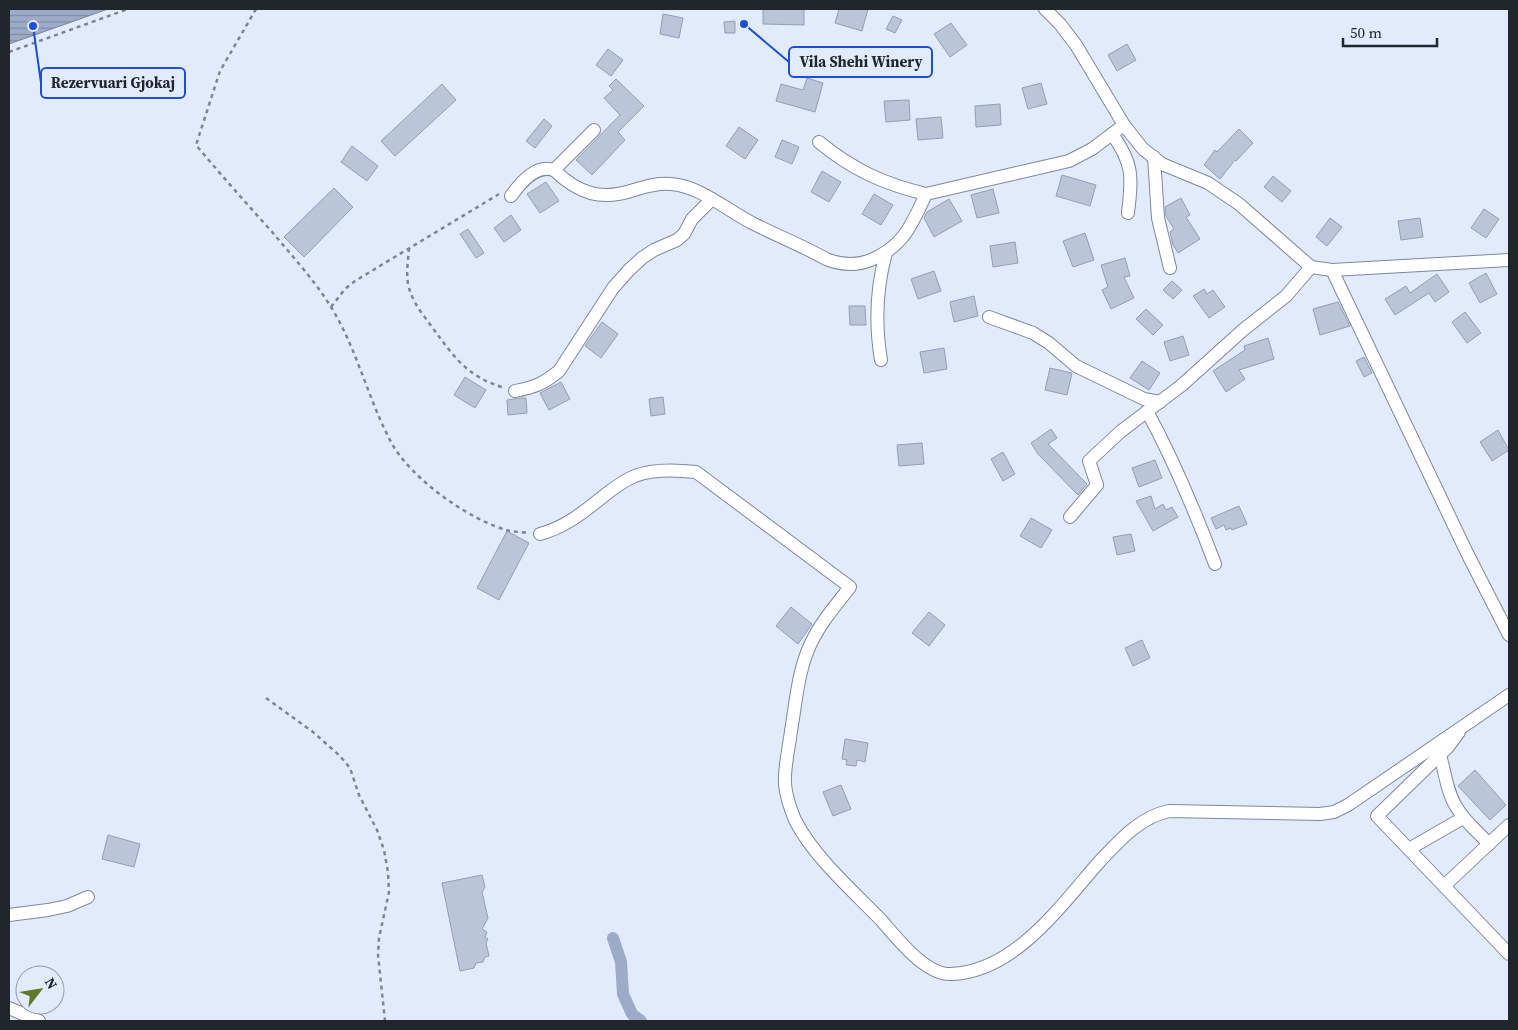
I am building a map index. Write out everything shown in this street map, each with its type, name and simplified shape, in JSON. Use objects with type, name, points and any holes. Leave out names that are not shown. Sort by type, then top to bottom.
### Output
[{"type":"street","points":[[1046,9],[1076,45],[1124,125],[1142,149],[1162,164],[1208,183],[1239,204],[1311,268],[1332,270],[1509,260]]},
{"type":"street","points":[[819,142],[851,166],[869,175],[905,189],[926,194],[1063,163],[1082,155],[1124,125]]},
{"type":"street","points":[[554,170],[594,130]]},
{"type":"street","points":[[1112,134],[1126,157],[1131,171],[1128,213]]},
{"type":"street","points":[[1154,157],[1158,218],[1170,268]]},
{"type":"street","points":[[506,194],[541,168],[554,170],[576,187],[605,196],[660,183],[674,184],[686,187],[712,199],[754,224],[838,264],[850,264],[864,263],[886,253],[898,242],[908,230],[926,194]]},
{"type":"street","points":[[515,391],[535,387],[559,371],[613,288],[629,270],[654,250],[678,240],[684,234],[692,219],[712,199]]},
{"type":"street","points":[[881,360],[877,314],[878,287],[886,253]]},
{"type":"street","points":[[1070,517],[1097,485],[1089,461],[1120,432],[1190,378],[1243,330],[1286,296],[1311,268]]},
{"type":"street","points":[[1332,270],[1463,544],[1509,635]]},
{"type":"street","points":[[989,316],[1033,333],[1050,342],[1076,366],[1099,378],[1144,399],[1160,402]]},
{"type":"street","points":[[1147,411],[1170,452],[1215,564]]},
{"type":"street","points":[[540,534],[556,530],[570,523],[618,484],[635,475],[676,470],[696,472],[850,587],[820,624],[810,644],[801,671],[787,757],[785,782],[788,802],[796,821],[818,854],[915,957],[932,970],[948,975],[977,970],[998,961],[1019,947],[1037,933],[1115,845],[1131,830],[1157,814],[1170,811],[1320,814],[1334,812],[1348,805],[1509,694]]},
{"type":"street","points":[[1463,726],[1448,748],[1377,816],[1509,954]]},
{"type":"street","points":[[1440,755],[1450,792],[1456,806],[1463,818],[1489,844]]},
{"type":"street","points":[[1409,849],[1463,818]]},
{"type":"street","points":[[1444,886],[1509,824]]},
{"type":"street","points":[[9,915],[67,906],[88,896]]},
{"type":"street","points":[[9,1008],[39,1021]]},
{"type":"path","points":[[9,52],[128,9]]},
{"type":"path","points":[[256,9],[220,71],[196,145],[294,259],[331,307],[392,443],[405,461],[431,487],[458,507],[510,531],[540,534]]},
{"type":"path","points":[[331,307],[350,285],[409,248],[506,194]]},
{"type":"path","points":[[409,248],[407,274],[410,290],[421,312],[456,360],[474,374],[492,384],[515,391]]},
{"type":"path","points":[[266,698],[312,732],[340,756],[350,768],[359,795],[377,830],[384,850],[389,892],[379,938],[378,955],[385,1021]]},
{"type":"water","points":[[9,9],[108,9],[9,44]]},
{"type":"building","points":[[763,9],[804,9],[804,25],[763,24]]},
{"type":"building","points":[[839,9],[868,9],[862,31],[835,23]]},
{"type":"building","points":[[663,14],[683,18],[679,38],[660,34]]},
{"type":"building","points":[[893,16],[902,20],[895,33],[886,29]]},
{"type":"building","points":[[735,21],[735,33],[725,33],[724,22]]},
{"type":"building","points":[[951,23],[967,45],[950,57],[934,34]]},
{"type":"building","points":[[1127,44],[1136,60],[1117,71],[1108,55]]},
{"type":"building","points":[[608,49],[623,60],[611,76],[596,65]]},
{"type":"building","points":[[807,78],[823,83],[815,112],[776,101],[781,84],[803,90]]},
{"type":"building","points":[[616,79],[644,106],[618,132],[625,140],[592,175],[576,160],[620,115],[604,98],[613,90],[609,86]]},
{"type":"building","points":[[1041,83],[1047,104],[1028,109],[1022,88]]},
{"type":"building","points":[[442,84],[456,100],[395,156],[381,141]]},
{"type":"building","points":[[909,100],[910,120],[886,122],[884,101]]},
{"type":"building","points":[[1000,104],[1001,125],[976,127],[975,106]]},
{"type":"building","points":[[941,117],[943,138],[918,140],[916,119]]},
{"type":"building","points":[[544,119],[552,126],[535,148],[526,141]]},
{"type":"building","points":[[739,127],[758,140],[745,159],[726,146]]},
{"type":"building","points":[[1239,129],[1253,143],[1235,160],[1220,179],[1204,165],[1215,150],[1217,152]]},
{"type":"building","points":[[782,140],[799,147],[792,164],[775,157]]},
{"type":"building","points":[[352,146],[378,166],[367,181],[341,162]]},
{"type":"building","points":[[822,171],[841,182],[829,202],[811,192]]},
{"type":"building","points":[[1062,175],[1096,185],[1090,206],[1056,196]]},
{"type":"building","points":[[1273,176],[1291,191],[1282,202],[1264,187]]},
{"type":"building","points":[[546,182],[559,201],[540,213],[527,194]]},
{"type":"building","points":[[334,188],[353,207],[304,257],[284,237]]},
{"type":"building","points":[[993,189],[999,213],[977,218],[971,195]]},
{"type":"building","points":[[874,194],[893,205],[881,225],[862,214]]},
{"type":"building","points":[[1181,198],[1190,215],[1186,217],[1200,239],[1178,253],[1173,245],[1170,232],[1174,229],[1166,216],[1165,207]]},
{"type":"building","points":[[949,199],[962,221],[934,237],[924,218],[927,212]]},
{"type":"building","points":[[1484,209],[1499,219],[1486,238],[1471,228]]},
{"type":"building","points":[[511,215],[521,230],[504,242],[494,228]]},
{"type":"building","points":[[1330,218],[1342,227],[1327,246],[1316,237]]},
{"type":"building","points":[[1420,218],[1423,237],[1401,240],[1398,221]]},
{"type":"building","points":[[468,229],[484,253],[476,258],[460,234]]},
{"type":"building","points":[[1085,233],[1094,260],[1073,267],[1063,241]]},
{"type":"building","points":[[1015,242],[1018,263],[993,267],[990,246]]},
{"type":"building","points":[[1125,258],[1130,276],[1124,277],[1134,298],[1111,309],[1102,290],[1108,287],[1101,265]]},
{"type":"building","points":[[934,271],[941,291],[918,299],[911,279]]},
{"type":"building","points":[[1486,273],[1497,294],[1480,303],[1469,283]]},
{"type":"building","points":[[1437,274],[1449,292],[1435,302],[1429,293],[1395,315],[1385,299],[1406,286],[1410,293]]},
{"type":"building","points":[[1172,281],[1182,290],[1173,299],[1163,290]]},
{"type":"building","points":[[1204,289],[1207,294],[1213,290],[1225,307],[1209,318],[1193,296]]},
{"type":"building","points":[[974,296],[978,316],[954,322],[950,302]]},
{"type":"building","points":[[1338,302],[1350,326],[1320,335],[1313,309]]},
{"type":"building","points":[[849,306],[865,306],[866,325],[850,325]]},
{"type":"building","points":[[1146,309],[1163,325],[1153,335],[1136,319]]},
{"type":"building","points":[[1465,312],[1481,333],[1467,343],[1452,322]]},
{"type":"building","points":[[602,322],[618,334],[601,358],[585,346]]},
{"type":"building","points":[[1183,336],[1189,355],[1170,361],[1164,342]]},
{"type":"building","points":[[1268,338],[1274,359],[1239,370],[1245,379],[1226,392],[1213,371],[1245,350],[1244,346]]},
{"type":"building","points":[[944,348],[947,369],[924,373],[920,352]]},
{"type":"building","points":[[1364,357],[1372,373],[1364,377],[1356,361]]},
{"type":"building","points":[[1142,361],[1160,373],[1149,390],[1130,378]]},
{"type":"building","points":[[1050,368],[1072,373],[1067,395],[1045,390]]},
{"type":"building","points":[[465,377],[486,390],[475,408],[454,395]]},
{"type":"building","points":[[561,382],[570,399],[549,410],[540,393]]},
{"type":"building","points":[[663,397],[665,414],[651,416],[649,399]]},
{"type":"building","points":[[526,398],[527,413],[508,415],[507,400]]},
{"type":"building","points":[[1051,429],[1057,438],[1048,444],[1087,484],[1078,495],[1038,454],[1031,443]]},
{"type":"building","points":[[1498,430],[1509,450],[1492,461],[1480,442]]},
{"type":"building","points":[[922,443],[924,464],[899,466],[897,445]]},
{"type":"building","points":[[1003,452],[1015,474],[1003,481],[991,459]]},
{"type":"building","points":[[1155,460],[1162,478],[1139,487],[1132,468]]},
{"type":"building","points":[[1151,496],[1155,509],[1163,504],[1166,510],[1172,507],[1178,517],[1153,531],[1136,501]]},
{"type":"building","points":[[1239,506],[1247,524],[1232,530],[1231,528],[1226,530],[1224,525],[1216,529],[1211,518]]},
{"type":"building","points":[[1031,518],[1052,530],[1041,548],[1020,536]]},
{"type":"building","points":[[507,531],[529,543],[499,600],[477,588]]},
{"type":"building","points":[[1131,534],[1135,551],[1117,555],[1113,537]]},
{"type":"building","points":[[791,607],[812,624],[798,644],[776,626]]},
{"type":"building","points":[[929,612],[945,625],[929,646],[912,633]]},
{"type":"building","points":[[1142,640],[1150,658],[1133,666],[1125,648]]},
{"type":"building","points":[[845,739],[868,743],[865,762],[857,760],[856,766],[846,765],[847,760],[842,759]]},
{"type":"building","points":[[1475,770],[1506,805],[1490,820],[1458,786]]},
{"type":"building","points":[[841,785],[851,809],[833,816],[823,792]]},
{"type":"building","points":[[108,835],[140,844],[134,867],[102,859]]},
{"type":"building","points":[[482,875],[485,887],[482,892],[488,918],[482,929],[487,932],[485,937],[488,939],[486,943],[489,956],[485,957],[483,962],[476,963],[474,968],[460,971],[442,883]]},
{"type":"waterway","points":[[613,938],[621,962],[623,994],[632,1014],[641,1021]]},
{"type":"place","name":"Vila Shehi Winery","points":[[744,24]]},
{"type":"place","name":"Rezervuari Gjokaj","points":[[33,26]]}]
